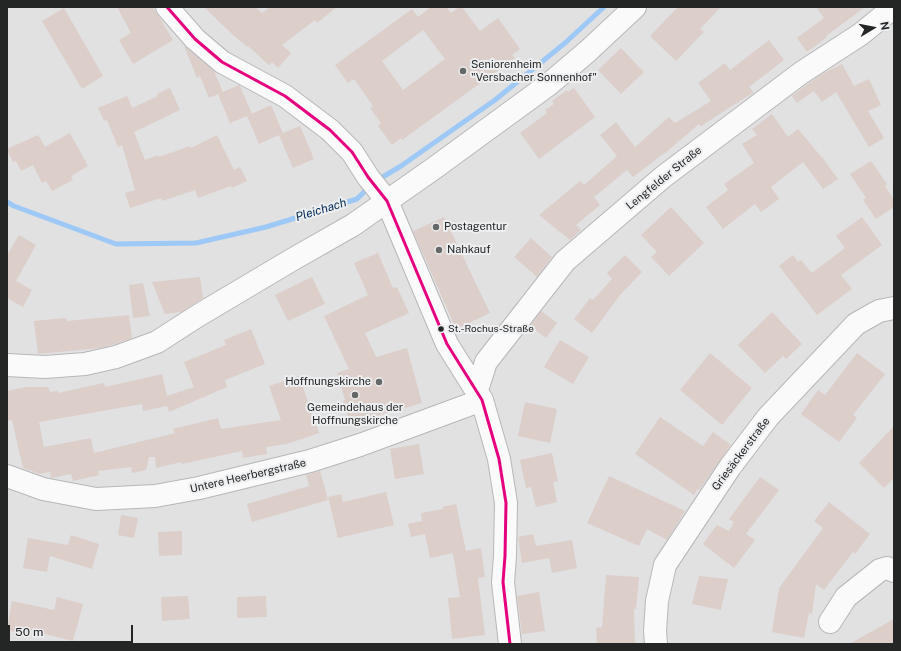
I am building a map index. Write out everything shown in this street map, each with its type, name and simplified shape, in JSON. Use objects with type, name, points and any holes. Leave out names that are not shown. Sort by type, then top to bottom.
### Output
[{"type":"street","points":[[167,7],[195,39],[222,62],[285,96],[330,130],[352,152],[368,177],[387,201],[447,344],[479,395],[499,459],[506,503],[504,582],[510,644]]},
{"type":"street","points":[[7,365],[45,367],[86,364],[116,357],[157,342],[199,315],[353,225],[493,126],[548,85],[588,51],[635,7]]},
{"type":"street","name":"Lengfelder Straße","points":[[479,395],[486,362],[565,261],[669,173],[800,73],[861,34],[894,7]]},
{"type":"street","name":"Griesäckerstraße","points":[[656,644],[655,631],[657,601],[664,565],[730,467],[768,417],[856,324],[879,311],[894,308]]},
{"type":"street","name":"Untere Heerbergstraße","points":[[7,476],[43,489],[96,498],[155,496],[199,488],[310,461],[360,445],[479,395]]},
{"type":"street","points":[[830,622],[846,597],[880,570],[887,568],[894,571]]},
{"type":"building","points":[[117,7],[153,7],[173,40],[133,64],[119,40],[131,33]]},
{"type":"building","points":[[204,7],[255,7],[262,13],[270,7],[337,7],[317,23],[315,20],[282,45],[291,53],[278,68],[272,62],[269,65],[248,46],[247,47]]},
{"type":"building","name":"Seniorenheim \"Versbacher Sonnenhof\"","points":[[431,7],[446,7],[451,13],[459,7],[462,7],[480,31],[498,18],[520,49],[512,55],[515,58],[402,140],[401,138],[392,145],[378,126],[381,123],[370,108],[373,106],[354,79],[348,83],[335,65],[412,9],[418,17]],"holes":[[[423,30],[445,59],[403,90],[382,61]]]},
{"type":"building","points":[[678,7],[721,7],[700,29],[704,32],[676,61],[650,36]]},
{"type":"building","points":[[816,7],[865,7],[807,52],[797,38],[824,18]]},
{"type":"building","points":[[64,8],[103,76],[82,89],[42,21]]},
{"type":"building","points":[[769,40],[784,60],[749,87],[754,92],[701,126],[699,124],[663,155],[633,177],[627,170],[594,197],[600,205],[576,225],[581,230],[570,240],[539,215],[580,181],[584,185],[617,156],[600,135],[616,122],[635,147],[669,117],[675,123],[711,101],[698,83],[725,63],[730,70]]},
{"type":"building","points":[[184,46],[214,71],[223,92],[209,98],[200,76],[197,78]]},
{"type":"building","points":[[621,48],[644,72],[621,94],[598,70]]},
{"type":"building","points":[[842,64],[854,86],[869,79],[881,105],[868,111],[884,138],[869,147],[836,92],[822,102],[814,91],[797,103],[792,96],[820,75]]},
{"type":"building","points":[[239,85],[252,114],[230,123],[218,94]]},
{"type":"building","points":[[170,88],[180,110],[134,132],[145,160],[158,155],[159,157],[190,146],[191,148],[217,135],[234,170],[240,167],[247,181],[232,188],[231,186],[198,198],[195,190],[162,201],[161,198],[130,208],[125,193],[135,190],[122,145],[118,147],[107,120],[104,121],[98,108],[127,96],[132,108],[158,96],[157,94]]},
{"type":"building","points":[[574,88],[595,117],[539,159],[520,133],[547,113],[545,110],[554,104],[552,101],[567,90],[568,92]]},
{"type":"building","points":[[271,105],[283,133],[300,126],[314,159],[293,168],[279,135],[259,144],[247,116]]},
{"type":"building","points":[[772,114],[788,137],[798,129],[838,179],[823,189],[803,162],[771,187],[779,199],[761,212],[755,204],[723,229],[706,207],[728,190],[724,184],[754,163],[742,144],[757,135],[752,129]]},
{"type":"building","points":[[70,133],[88,166],[71,176],[73,180],[52,191],[46,181],[42,183],[33,165],[21,171],[16,161],[13,162],[7,150],[38,135],[45,147]]},
{"type":"building","points":[[871,161],[887,184],[885,186],[894,200],[894,207],[876,219],[863,200],[866,198],[850,174]]},
{"type":"building","points":[[671,207],[704,243],[669,276],[651,257],[657,252],[641,235]]},
{"type":"building","points":[[444,217],[490,313],[456,329],[413,231]]},
{"type":"building","points":[[862,217],[882,245],[841,275],[852,289],[817,315],[779,266],[793,255],[798,262],[801,260],[812,273],[845,248],[836,236]]},
{"type":"building","points":[[19,235],[36,245],[16,281],[32,290],[23,307],[7,298],[7,255]]},
{"type":"building","points":[[531,238],[552,257],[537,277],[514,257]]},
{"type":"building","points":[[378,253],[393,288],[397,287],[409,313],[365,333],[376,357],[407,348],[422,403],[369,418],[368,415],[349,421],[343,401],[345,400],[337,373],[349,369],[324,316],[368,295],[354,263]]},
{"type":"building","points":[[625,255],[642,272],[620,295],[592,333],[574,319],[590,298],[593,300],[612,279],[607,273]]},
{"type":"building","points":[[200,277],[203,298],[181,312],[165,314],[152,282]]},
{"type":"building","points":[[312,277],[325,304],[288,321],[275,295]]},
{"type":"building","points":[[143,283],[150,316],[133,318],[129,285]]},
{"type":"building","points":[[541,311],[557,323],[546,338],[530,326]]},
{"type":"building","points":[[772,312],[802,344],[786,359],[783,356],[765,373],[738,345]]},
{"type":"building","points":[[129,315],[132,338],[100,348],[38,354],[34,321],[66,318],[67,321]]},
{"type":"building","points":[[251,329],[265,364],[225,380],[227,387],[169,412],[167,406],[143,411],[142,404],[39,422],[44,447],[91,438],[94,453],[175,433],[173,429],[218,418],[221,429],[281,420],[269,386],[299,376],[319,433],[287,444],[266,447],[267,454],[243,458],[242,451],[156,468],[155,457],[149,457],[146,470],[132,473],[131,467],[98,471],[99,475],[73,481],[71,474],[51,478],[50,472],[39,474],[23,468],[12,420],[7,421],[7,391],[26,387],[48,387],[50,392],[58,391],[58,393],[104,383],[105,387],[162,374],[167,396],[194,387],[184,362],[226,345],[224,340]]},
{"type":"building","points":[[560,340],[589,357],[573,384],[544,367]]},
{"type":"building","points":[[710,353],[752,388],[722,425],[680,390]]},
{"type":"building","points":[[857,353],[885,374],[853,415],[857,418],[839,442],[801,414],[818,390],[825,395]]},
{"type":"building","points":[[525,402],[557,409],[550,443],[518,436]]},
{"type":"building","points":[[660,417],[703,446],[713,432],[731,445],[694,495],[635,454]]},
{"type":"building","points":[[894,426],[894,478],[884,488],[859,463]]},
{"type":"building","points":[[419,444],[424,474],[395,479],[390,449]]},
{"type":"building","points":[[552,453],[558,481],[553,482],[557,502],[536,507],[531,487],[526,488],[520,460]]},
{"type":"building","points":[[320,471],[328,500],[252,522],[247,504],[309,486],[306,475]]},
{"type":"building","points":[[609,476],[685,511],[667,540],[647,529],[639,546],[587,523]]},
{"type":"building","points":[[760,477],[779,490],[746,534],[755,540],[734,568],[703,544],[717,525],[729,531],[734,522],[729,519]]},
{"type":"building","points":[[386,492],[394,525],[338,538],[328,497],[341,494],[343,502]]},
{"type":"building","points":[[829,502],[870,534],[855,554],[853,552],[824,590],[816,584],[812,614],[809,613],[804,638],[772,632],[779,588],[823,528],[814,521]]},
{"type":"building","points":[[456,504],[466,551],[481,548],[485,577],[478,578],[485,635],[452,639],[448,598],[460,597],[453,553],[430,558],[425,534],[411,537],[408,524],[422,521],[421,513],[443,509],[442,507]]},
{"type":"building","points":[[121,515],[138,518],[134,538],[118,535]]},
{"type":"building","points":[[182,531],[182,555],[159,556],[158,532]]},
{"type":"building","points":[[533,534],[536,546],[572,540],[577,568],[552,573],[549,558],[522,563],[518,537]]},
{"type":"building","points":[[71,535],[99,544],[92,569],[50,556],[47,572],[23,568],[28,538],[68,545]]},
{"type":"building","points":[[606,575],[639,577],[636,609],[634,609],[635,644],[597,644],[596,628],[602,627]]},
{"type":"building","points":[[699,576],[728,579],[721,610],[692,604]]},
{"type":"building","points":[[539,592],[545,631],[522,634],[517,596]]},
{"type":"building","points":[[188,596],[190,619],[162,621],[161,597]]},
{"type":"building","points":[[266,596],[267,617],[237,618],[237,597]]},
{"type":"building","points":[[57,597],[83,604],[73,641],[30,630],[29,635],[7,630],[12,601],[54,610]]},
{"type":"building","points":[[894,619],[894,644],[849,644]]},
{"type":"waterway","name":"Pleichach","points":[[376,181],[401,166],[495,100],[565,43],[604,7]]},
{"type":"waterway","name":"Pleichach","points":[[7,202],[14,206],[116,244],[196,243],[266,227],[357,199],[369,187]]},
{"type":"transit line","points":[[167,7],[195,39],[222,62],[285,96],[330,130],[352,152],[368,177],[387,201],[447,344],[482,400],[499,459],[506,503],[503,582],[510,644]]},
{"type":"place","name":"Seniorenheim \"Versbacher Sonnenhof\"","points":[[463,71]]},
{"type":"place","name":"Postagentur","points":[[436,227]]},
{"type":"place","name":"Nahkauf","points":[[439,250]]},
{"type":"place","name":"St.-Rochus-Straße","points":[[441,329]]},
{"type":"place","name":"Hoffnungskirche","points":[[379,382]]},
{"type":"place","name":"Gemeindehaus der Hoffnungskirche","points":[[355,395]]}]
